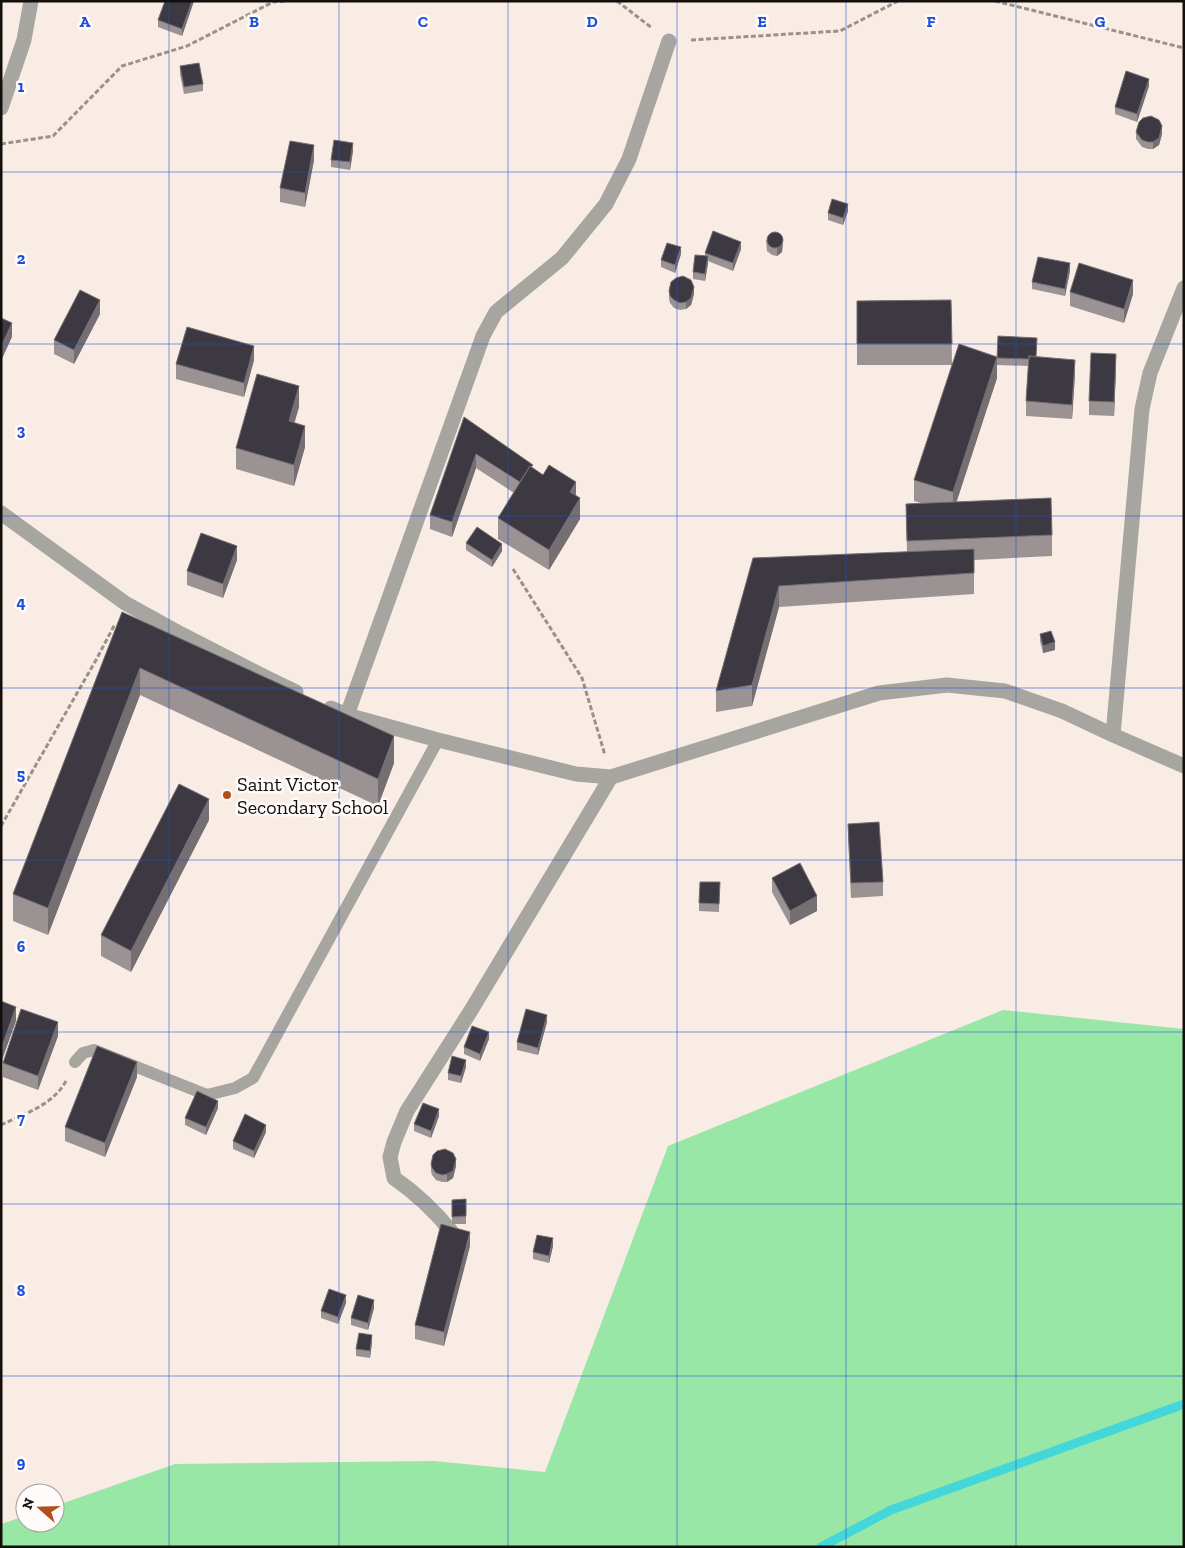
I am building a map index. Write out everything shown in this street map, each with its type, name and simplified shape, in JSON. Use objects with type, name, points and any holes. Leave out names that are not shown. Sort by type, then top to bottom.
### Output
[{"type":"street","points":[[1,108],[24,40],[32,1]]},
{"type":"street","points":[[346,715],[483,336],[496,312],[562,258],[606,204],[629,159],[669,41]]},
{"type":"street","points":[[1113,736],[1142,408],[1150,373],[1184,288]]},
{"type":"street","points":[[1,513],[125,603],[265,678],[306,696]]},
{"type":"street","points":[[322,704],[346,715],[438,740],[576,774],[611,777],[879,693],[947,685],[1005,691],[1062,711],[1113,736],[1184,766]]},
{"type":"street","points":[[451,1231],[434,1209],[394,1178],[390,1157],[394,1142],[407,1111],[475,1004],[611,777]]},
{"type":"lane","points":[[75,1062],[83,1053],[94,1050],[207,1094],[235,1088],[253,1078],[438,740]]},
{"type":"path","points":[[1,144],[53,136],[122,66],[187,46],[273,2],[285,1]]},
{"type":"path","points":[[617,1],[669,41],[840,31],[898,1]]},
{"type":"path","points":[[995,1],[1184,48]]},
{"type":"path","points":[[513,569],[582,678],[611,777]]},
{"type":"path","points":[[1,826],[96,660],[125,603]]},
{"type":"path","points":[[1,1125],[44,1105],[63,1085],[75,1062]]},
{"type":"green space","points":[[1003,1010],[1184,1029],[1184,1547],[1,1547],[1,1524],[15,1519],[15,1533],[65,1533],[65,1502],[175,1464],[434,1461],[545,1472],[668,1146]]},
{"type":"building","points":[[165,1],[192,1],[182,29],[158,20]]},
{"type":"building","points":[[199,63],[203,84],[184,87],[180,66]]},
{"type":"building","points":[[1126,71],[1149,79],[1137,114],[1115,107]]},
{"type":"building","points":[[1151,116],[1159,120],[1162,126],[1159,138],[1153,142],[1148,142],[1142,140],[1136,132],[1139,122],[1143,118]]},
{"type":"building","points":[[334,140],[353,143],[350,162],[331,160]]},
{"type":"building","points":[[290,141],[314,145],[305,193],[280,188]]},
{"type":"building","points":[[832,199],[848,204],[843,218],[828,213]]},
{"type":"building","points":[[713,231],[741,242],[733,263],[705,253]]},
{"type":"building","points":[[775,232],[781,234],[783,240],[781,246],[775,248],[769,246],[767,240],[769,234]]},
{"type":"building","points":[[667,243],[681,247],[675,265],[661,260]]},
{"type":"building","points":[[695,255],[708,256],[705,274],[693,272]]},
{"type":"building","points":[[1038,257],[1070,263],[1065,289],[1032,282]]},
{"type":"building","points":[[1079,263],[1133,280],[1124,309],[1070,292]]},
{"type":"building","points":[[683,276],[691,280],[694,287],[691,298],[686,302],[680,303],[670,296],[669,291],[671,282]]},
{"type":"building","points":[[80,290],[100,300],[74,350],[54,340]]},
{"type":"building","points":[[951,300],[952,344],[857,344],[857,301]]},
{"type":"building","points":[[1,318],[12,323],[1,347]]},
{"type":"building","points":[[187,327],[254,346],[244,383],[176,364]]},
{"type":"building","points":[[998,336],[1037,338],[1036,357],[1029,356],[1029,359],[997,358]]},
{"type":"building","points":[[959,344],[997,357],[953,492],[914,480]]},
{"type":"building","points":[[1091,353],[1116,354],[1114,402],[1089,401]]},
{"type":"building","points":[[1029,356],[1075,360],[1072,405],[1026,401]]},
{"type":"building","points":[[257,374],[299,386],[289,421],[305,426],[294,465],[236,448]]},
{"type":"building","points":[[464,417],[533,465],[530,466],[520,482],[476,454],[452,522],[430,515]]},
{"type":"building","points":[[549,465],[576,482],[570,492],[580,498],[549,550],[498,518],[530,466],[543,475]]},
{"type":"building","points":[[1051,498],[1052,535],[907,541],[906,504]]},
{"type":"building","points":[[477,527],[502,544],[492,560],[466,543]]},
{"type":"building","points":[[201,533],[237,546],[223,584],[187,571]]},
{"type":"building","points":[[974,549],[974,573],[779,586],[752,685],[716,691],[753,558]]},
{"type":"building","points":[[122,612],[394,736],[378,779],[140,668],[48,908],[13,894]]},
{"type":"building","points":[[1051,631],[1055,642],[1043,646],[1040,634]]},
{"type":"building","points":[[179,784],[209,799],[131,951],[101,935]]},
{"type":"building","points":[[879,822],[883,882],[851,883],[848,824]]},
{"type":"building","points":[[800,863],[817,896],[790,911],[772,878]]},
{"type":"building","points":[[700,882],[720,882],[719,904],[699,903]]},
{"type":"building","points":[[1,1001],[16,1007],[1,1049]]},
{"type":"building","points":[[21,1009],[58,1022],[38,1076],[3,1063]]},
{"type":"building","points":[[526,1009],[547,1015],[538,1048],[517,1042]]},
{"type":"building","points":[[472,1026],[489,1032],[480,1054],[464,1047]]},
{"type":"building","points":[[97,1046],[137,1062],[105,1143],[65,1127]]},
{"type":"building","points":[[452,1056],[466,1060],[461,1076],[448,1073]]},
{"type":"building","points":[[197,1091],[218,1101],[206,1127],[185,1118]]},
{"type":"building","points":[[423,1103],[439,1109],[431,1131],[414,1124]]},
{"type":"building","points":[[245,1114],[266,1125],[254,1151],[233,1141]]},
{"type":"building","points":[[445,1149],[453,1153],[456,1159],[453,1171],[442,1175],[436,1173],[431,1164],[433,1155],[437,1151]]},
{"type":"building","points":[[466,1199],[466,1216],[452,1217],[452,1200]]},
{"type":"building","points":[[441,1224],[470,1232],[444,1332],[415,1325]]},
{"type":"building","points":[[537,1235],[553,1238],[549,1256],[533,1252]]},
{"type":"building","points":[[329,1289],[346,1295],[338,1317],[321,1311]]},
{"type":"building","points":[[358,1295],[374,1300],[368,1323],[351,1318]]},
{"type":"building","points":[[359,1333],[372,1335],[370,1351],[356,1349]]},
{"type":"waterway","points":[[821,1547],[891,1510],[1184,1404]]},
{"type":"place","name":"Saint Victor Secondary School","points":[[227,795]]}]
